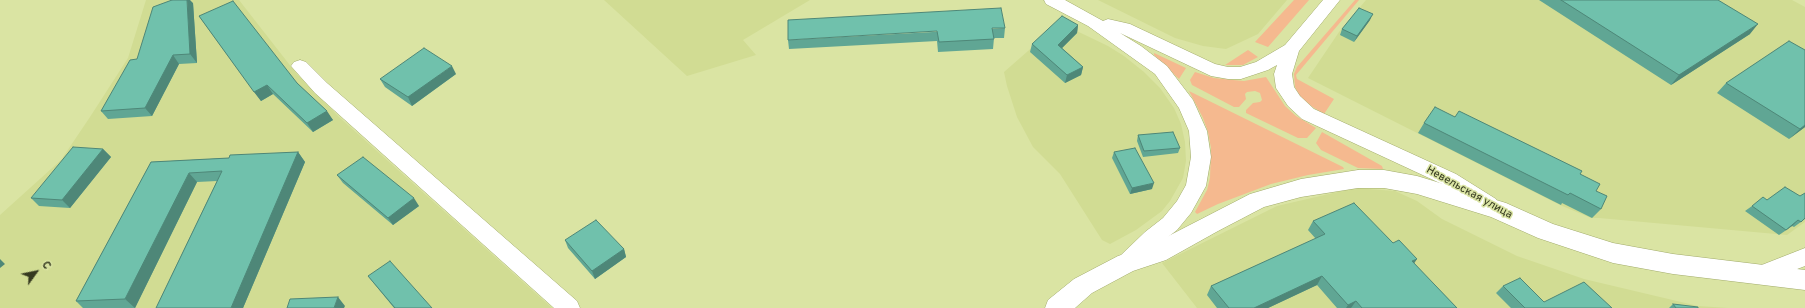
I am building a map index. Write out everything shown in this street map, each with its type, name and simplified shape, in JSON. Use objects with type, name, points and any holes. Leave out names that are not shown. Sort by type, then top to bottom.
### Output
[{"type":"main road","points":[[1057,308],[1083,286],[1126,263],[1158,254],[1210,224],[1258,200],[1301,188],[1358,179],[1384,179],[1417,185],[1498,210]]},
{"type":"main road","name":"Невельская улица","points":[[1498,210],[1546,231],[1613,253],[1673,264],[1805,280]]},
{"type":"street","points":[[1052,0],[1094,22],[1161,70],[1187,105],[1198,131],[1201,157],[1196,186],[1184,207],[1170,224],[1152,238],[1126,263]]},
{"type":"street","points":[[1094,22],[1124,28],[1211,70],[1228,73],[1250,70],[1262,66],[1291,49],[1332,0]]},
{"type":"street","name":"Невельская улица","points":[[1291,49],[1283,74],[1285,88],[1294,101],[1308,114],[1449,179],[1498,210]]},
{"type":"street","points":[[300,66],[321,88],[569,308]]},
{"type":"street","points":[[1761,274],[1805,257]]},
{"type":"shaded area","points":[[146,0],[239,0],[296,73],[339,117],[552,308],[0,308],[0,215],[61,160],[128,58]]},
{"type":"shaded area","points":[[604,0],[810,0],[743,40],[756,55],[687,76]]},
{"type":"shaded area","points":[[1098,0],[1287,0],[1258,34],[1226,49],[1203,46],[1175,38]]},
{"type":"shaded area","points":[[1294,0],[1309,0],[1268,47],[1255,42]]},
{"type":"shaded area","points":[[1355,0],[1359,0],[1296,75],[1297,79],[1334,99],[1324,114],[1300,97],[1295,87],[1294,74],[1297,67]]},
{"type":"shaded area","points":[[1366,0],[1792,0],[1805,7],[1805,222],[1787,235],[1591,218],[1560,205],[1308,78],[1339,32]]},
{"type":"shaded area","points":[[1060,23],[1108,46],[1124,56],[1144,72],[1160,88],[1174,108],[1181,124],[1185,142],[1186,161],[1183,178],[1170,201],[1162,211],[1136,230],[1110,244],[1102,240],[1060,174],[1033,147],[1017,117],[1007,86],[1004,72]]},
{"type":"shaded area","points":[[1248,50],[1258,57],[1243,65],[1225,65]]},
{"type":"shaded area","points":[[1154,53],[1186,68],[1179,79],[1154,55]]},
{"type":"shaded area","points":[[1195,72],[1214,78],[1244,81],[1266,77],[1285,106],[1296,116],[1316,128],[1307,138],[1298,138],[1246,113],[1246,110],[1253,103],[1260,102],[1262,100],[1260,93],[1255,91],[1247,92],[1245,94],[1246,99],[1239,107],[1234,107],[1192,85],[1190,80]]},
{"type":"shaded area","points":[[1189,91],[1343,167],[1344,169],[1308,175],[1271,184],[1218,204],[1197,214],[1195,212],[1207,190],[1210,178],[1211,148],[1208,132],[1203,118]]},
{"type":"shaded area","points":[[1322,132],[1382,166],[1383,169],[1358,168],[1321,150],[1316,143]]},
{"type":"shaded area","points":[[1355,188],[1395,191],[1417,201],[1442,219],[1517,256],[1584,279],[1698,306],[1728,308],[1197,308],[1162,263],[1277,206]]},
{"type":"building","points":[[172,0],[187,0],[190,54],[173,55],[145,108],[101,111],[130,60],[137,59],[153,7]]},
{"type":"building","points":[[1561,0],[1718,0],[1758,24],[1679,75]]},
{"type":"building","points":[[233,1],[297,83],[327,111],[307,123],[267,85],[254,92],[199,16]]},
{"type":"building","points":[[1001,8],[1005,28],[992,28],[994,39],[939,42],[937,31],[788,40],[788,20]]},
{"type":"building","points":[[1359,8],[1373,14],[1357,36],[1342,29]]},
{"type":"building","points":[[1062,16],[1078,25],[1058,45],[1083,67],[1067,75],[1032,44]]},
{"type":"building","points":[[1789,41],[1805,50],[1805,125],[1800,129],[1726,83]]},
{"type":"building","points":[[424,48],[452,66],[408,97],[380,79]]},
{"type":"building","points":[[1435,107],[1455,117],[1459,111],[1582,171],[1580,174],[1600,184],[1596,191],[1607,196],[1601,209],[1570,193],[1568,195],[1424,123]]},
{"type":"building","points":[[1173,132],[1180,148],[1144,151],[1138,135]]},
{"type":"building","points":[[73,147],[103,149],[62,200],[31,198]]},
{"type":"building","points":[[1135,148],[1154,183],[1132,188],[1114,152]]},
{"type":"building","points":[[298,152],[231,308],[156,308],[222,171],[189,173],[125,299],[76,301],[151,162],[229,158],[230,155]]},
{"type":"building","points":[[363,157],[414,198],[388,218],[337,175]]},
{"type":"building","points":[[1785,187],[1800,196],[1805,193],[1805,218],[1801,222],[1798,220],[1786,230],[1752,206],[1763,197],[1767,200]]},
{"type":"building","points":[[1354,203],[1393,243],[1399,240],[1417,259],[1412,261],[1457,308],[1362,308],[1356,301],[1348,305],[1322,276],[1254,308],[1229,308],[1211,286],[1325,234],[1313,221]]},
{"type":"building","points":[[596,220],[624,249],[592,271],[565,240]]},
{"type":"building","points":[[390,261],[432,308],[395,308],[368,276]]},
{"type":"building","points":[[1520,278],[1544,302],[1584,282],[1612,308],[1525,308],[1503,286]]},
{"type":"building","points":[[338,297],[334,308],[287,308],[290,299]]},
{"type":"building","points":[[1673,304],[1698,307],[1698,308],[1676,308]]}]
